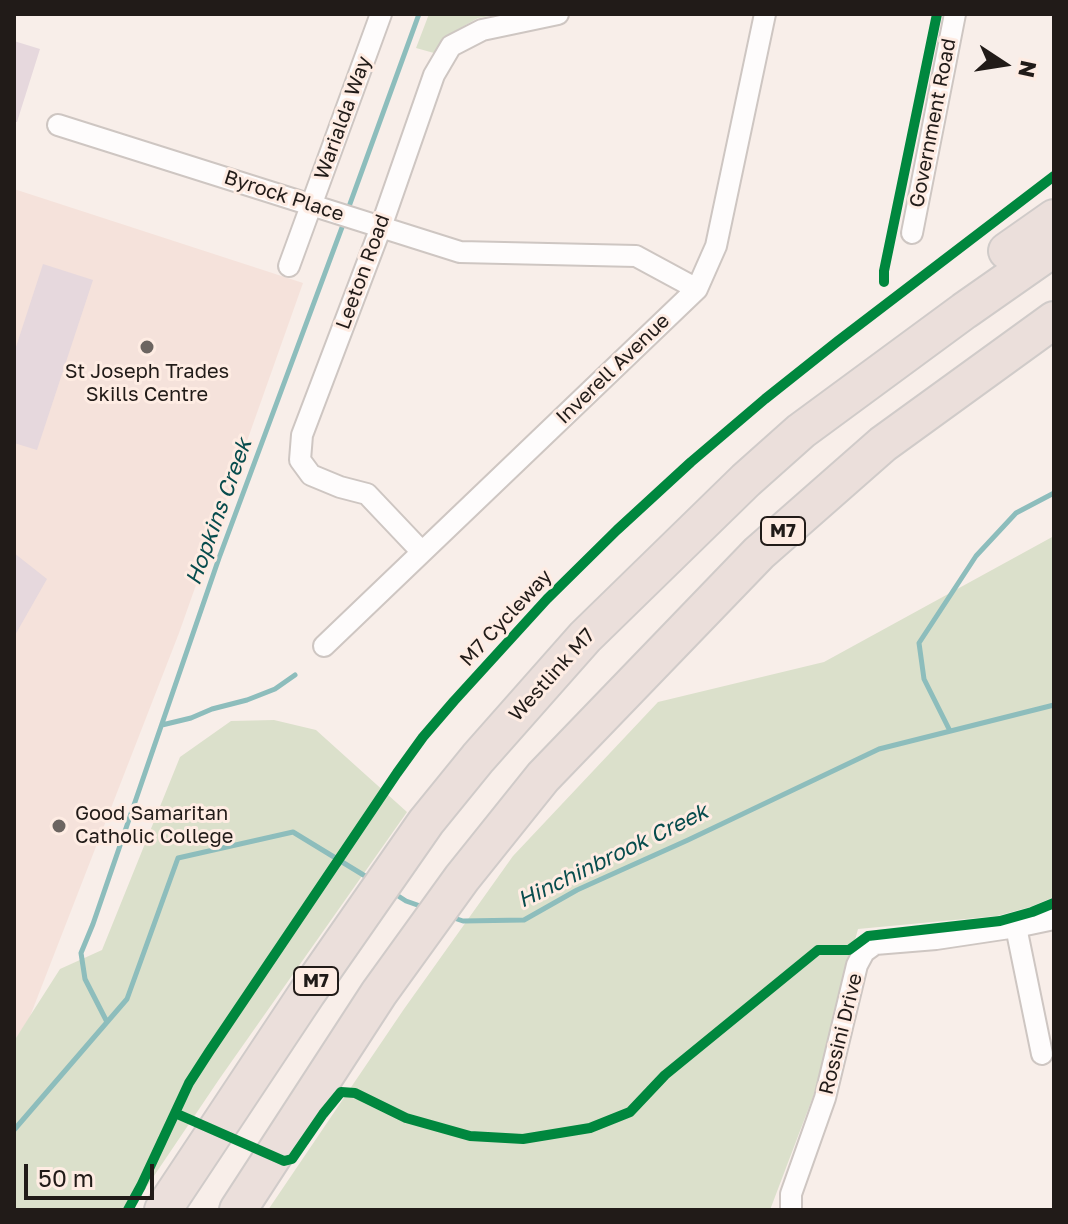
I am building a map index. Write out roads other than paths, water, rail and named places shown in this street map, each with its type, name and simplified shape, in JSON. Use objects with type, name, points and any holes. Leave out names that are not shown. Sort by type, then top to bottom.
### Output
[{"type":"highway","points":[[801,431],[983,268],[1054,218]]},
{"type":"highway","name":"Westlink M7","points":[[163,1210],[307,993],[417,836],[478,758],[585,637],[746,480],[801,431],[1054,248]]},
{"type":"highway","name":"M7","points":[[238,1210],[379,993],[462,878],[543,777],[759,553],[883,444],[1054,320]]},
{"type":"highway","name":"M7","points":[[883,444],[1054,337]]},
{"type":"street","name":"Warialda Way","points":[[289,266],[381,14]]},
{"type":"street","name":"Leeton Road","points":[[421,551],[367,494],[311,475],[300,460],[302,435],[381,227],[434,75],[451,46],[482,30],[558,14]]},
{"type":"street","name":"Inverell Avenue","points":[[324,646],[697,289],[716,246],[765,14]]},
{"type":"street","name":"Government Road","points":[[912,233],[955,14]]},
{"type":"street","name":"Byrock Place","points":[[58,125],[460,252],[636,256],[697,289]]},
{"type":"street","name":"Rossini Drive","points":[[791,1210],[791,1194],[825,1098],[857,965],[864,952],[875,944],[936,939],[1054,919]]},
{"type":"street","points":[[1016,927],[1042,1054]]},
{"type":"waterway","name":"Hopkins Creek","points":[[347,212],[419,14]]},
{"type":"waterway","name":"Hopkins Creek","points":[[107,1022],[85,979],[81,953],[219,558],[344,222]]},
{"type":"waterway","points":[[950,731],[924,679],[919,643],[976,556],[1016,513],[1054,493]]},
{"type":"waterway","points":[[162,725],[247,700],[275,689],[295,675]]},
{"type":"waterway","name":"Hinchinbrook Creek","points":[[451,917],[463,921],[524,920],[577,890],[879,749],[1054,705]]},
{"type":"waterway","name":"Hinchinbrook Creek","points":[[14,1130],[127,999],[178,858],[293,832],[370,879]]},
{"type":"waterway","name":"Hinchinbrook Creek","points":[[392,892],[423,907]]},
{"type":"place","name":"St Joseph Trades Skills Centre","points":[[147,347]]},
{"type":"place","name":"Good Samaritan Catholic College","points":[[59,826]]}]
